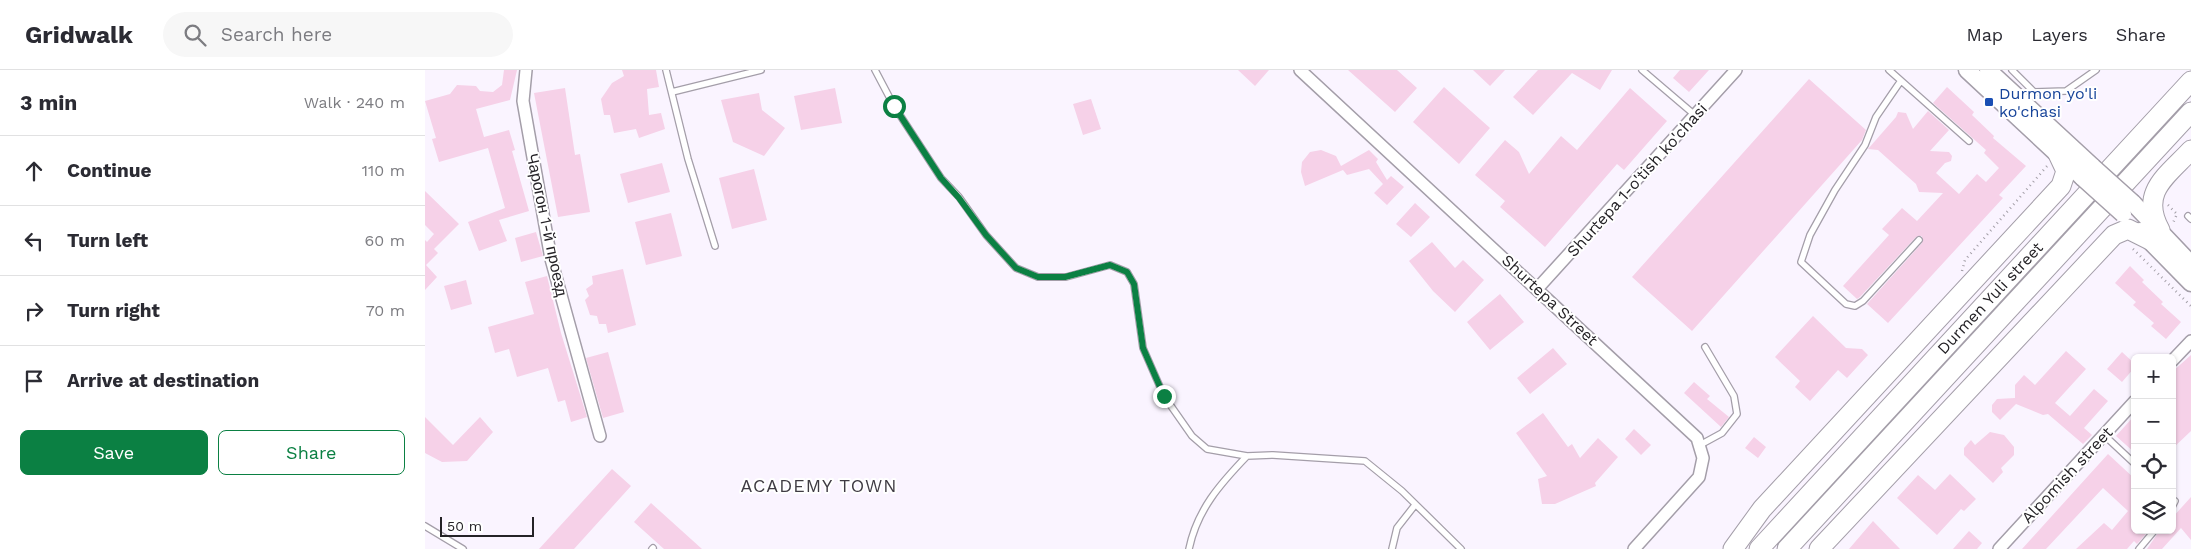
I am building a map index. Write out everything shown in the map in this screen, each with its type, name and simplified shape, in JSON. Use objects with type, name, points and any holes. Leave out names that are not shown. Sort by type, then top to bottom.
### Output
[{"type":"main road","points":[[1967,70],[2058,154],[2088,172]]},
{"type":"main road","points":[[1988,70],[2029,98],[2088,172],[2128,209],[2161,232],[2191,264]]},
{"type":"main road","name":"Durmen Yuli street","points":[[1759,549],[2191,80]]},
{"type":"main road","name":"Durmen Yuli street","points":[[1787,549],[2191,112]]},
{"type":"main road","points":[[2191,150],[2161,181],[2153,194],[2152,210],[2161,232],[2191,283]]},
{"type":"main road","points":[[1733,549],[1762,510],[2061,186],[2066,171],[2058,154]]},
{"type":"main road","points":[[1819,549],[2114,235],[2128,229],[2161,232]]},
{"type":"street","name":"Чарогон 1-й проезд","points":[[526,70],[523,101],[551,259],[600,436]]},
{"type":"street","name":"Shurtepa Street","points":[[1300,70],[1692,432],[1700,444]]},
{"type":"street","name":"Shurtepa 1-o'tish ko'chasi","points":[[1537,289],[1736,70]]},
{"type":"street","points":[[2176,357],[2191,341]]},
{"type":"street","name":"Alpomish street","points":[[1999,549],[2131,405]]},
{"type":"street","points":[[1634,549],[1695,482],[1703,464],[1700,444]]},
{"type":"lane","points":[[666,70],[688,159],[715,246]]},
{"type":"lane","points":[[672,92],[761,70]]},
{"type":"lane","points":[[875,70],[894,106],[941,178],[959,198],[986,235],[1016,268],[1038,277],[1065,277],[1110,265],[1127,272],[1134,284],[1143,348],[1164,396],[1192,436],[1207,449],[1247,456],[1273,455],[1365,461],[1461,549]]},
{"type":"lane","points":[[1642,70],[1696,116]]},
{"type":"lane","points":[[1889,70],[1900,82],[1969,141]]},
{"type":"lane","points":[[2012,70],[2029,98],[2066,90],[2096,70]]},
{"type":"lane","points":[[1900,82],[1876,117],[1865,145],[1835,190],[1801,256],[1801,262],[1846,304],[1855,306],[1863,301],[1919,240]]},
{"type":"lane","points":[[1700,444],[1722,433],[1737,414],[1734,396],[1719,367],[1705,347]]},
{"type":"lane","points":[[2104,435],[2131,460]]},
{"type":"lane","points":[[1189,549],[1193,530],[1216,488],[1247,456]]},
{"type":"lane","points":[[1392,549],[1397,528],[1415,505]]},
{"type":"lane","points":[[425,526],[463,549]]},
{"type":"lane","points":[[2139,549],[2152,534]]},
{"type":"path","points":[[2161,232],[2177,214],[2165,203]]},
{"type":"path","points":[[2130,246],[2191,306]]},
{"type":"building","points":[[504,70],[517,70],[510,100],[476,109],[484,137],[509,130],[515,150],[512,151],[529,211],[499,220],[507,241],[479,251],[468,222],[505,208],[488,148],[439,162],[432,139],[436,138],[425,101],[450,94],[457,85],[476,86],[480,91],[493,92],[502,85]]},
{"type":"building","points":[[622,70],[656,70],[659,87],[647,89],[649,115],[661,113],[665,129],[639,138],[636,129],[614,133],[610,115],[604,115],[601,99],[612,83],[624,76]]},
{"type":"building","points":[[1238,70],[1269,70],[1255,86]]},
{"type":"building","points":[[1348,70],[1397,70],[1417,88],[1395,112]]},
{"type":"building","points":[[1473,70],[1505,70],[1490,86]]},
{"type":"building","points":[[1538,70],[1612,70],[1600,90],[1572,73],[1533,115],[1513,97]]},
{"type":"building","points":[[1680,70],[1709,70],[1689,92],[1673,78]]},
{"type":"building","points":[[1809,79],[1866,130],[1862,140],[1692,331],[1632,277]]},
{"type":"building","points":[[1444,87],[1490,128],[1459,164],[1413,122]]},
{"type":"building","points":[[1947,87],[1974,112],[1972,115],[1994,136],[1993,138],[2026,166],[1999,195],[2003,198],[1888,323],[1867,304],[1922,243],[1922,236],[1916,237],[1857,299],[1843,286],[1889,235],[1882,229],[1902,208],[1917,221],[1943,193],[1919,192],[1916,184],[1878,150],[1868,149],[1896,117],[1898,112],[1906,113],[1913,129],[1928,111],[1949,130],[1930,151],[1949,152],[1952,156],[1951,161],[1945,163],[1936,173],[1959,194],[1977,174],[1986,182],[1999,168],[1984,153],[1986,150],[1933,103]]},
{"type":"building","points":[[565,88],[575,155],[580,154],[590,212],[558,217],[534,93]]},
{"type":"building","points":[[835,88],[842,123],[801,130],[794,96]]},
{"type":"building","points":[[1630,88],[1667,121],[1624,170],[1617,164],[1545,247],[1500,207],[1505,201],[1475,175],[1505,140],[1519,152],[1529,174],[1561,136],[1577,150]]},
{"type":"building","points":[[759,93],[762,110],[785,128],[764,156],[733,142],[721,100]]},
{"type":"building","points":[[1091,99],[1101,129],[1083,135],[1073,104]]},
{"type":"building","points":[[1321,150],[1336,156],[1341,166],[1369,150],[1378,159],[1376,162],[1387,180],[1391,176],[1404,187],[1387,205],[1374,193],[1383,184],[1369,169],[1347,175],[1343,170],[1305,186],[1301,172],[1302,162],[1310,152]]},
{"type":"building","points":[[662,163],[670,192],[628,203],[620,174]]},
{"type":"building","points":[[754,169],[767,220],[732,229],[719,178]]},
{"type":"building","points":[[425,191],[459,224],[434,249],[438,253],[426,265],[437,277],[425,290],[425,240],[427,242],[434,234],[425,225]]},
{"type":"building","points":[[1415,203],[1430,217],[1411,237],[1396,224]]},
{"type":"building","points":[[671,213],[682,256],[646,265],[635,222]]},
{"type":"building","points":[[536,232],[543,256],[521,262],[515,238]]},
{"type":"building","points":[[1432,242],[1455,268],[1463,260],[1484,280],[1455,312],[1433,291],[1409,261]]},
{"type":"building","points":[[2130,266],[2144,280],[2142,282],[2163,302],[2161,304],[2181,322],[2166,339],[2151,326],[2154,323],[2133,305],[2136,302],[2115,283]]},
{"type":"building","points":[[623,269],[636,325],[608,333],[606,324],[599,324],[597,316],[590,315],[585,300],[589,296],[586,289],[593,284],[592,276]]},
{"type":"building","points":[[547,276],[561,333],[587,417],[571,422],[565,400],[558,402],[548,368],[517,377],[509,349],[495,353],[488,327],[534,314],[525,282]]},
{"type":"building","points":[[466,280],[472,304],[451,310],[444,286]]},
{"type":"building","points":[[1500,294],[1524,322],[1490,350],[1467,322]]},
{"type":"building","points":[[1813,316],[1846,348],[1862,349],[1868,355],[1847,378],[1838,370],[1810,401],[1795,387],[1800,381],[1775,357]]},
{"type":"building","points":[[1553,348],[1567,364],[1530,394],[1517,378]]},
{"type":"building","points":[[2066,351],[2086,369],[2055,403],[2070,416],[2094,389],[2108,401],[2084,428],[2092,435],[2083,444],[2048,414],[2043,415],[2016,404],[2000,420],[1992,412],[1992,405],[1997,399],[2015,398],[2015,385],[2024,375],[2035,385]]},
{"type":"building","points":[[608,352],[624,412],[603,418],[586,358]]},
{"type":"building","points":[[2122,352],[2131,360],[2131,372],[2122,382],[2107,369]]},
{"type":"building","points":[[2191,355],[2191,431],[2176,445],[2176,399],[2176,368]]},
{"type":"building","points":[[1694,382],[1710,396],[1707,399],[1729,417],[1721,427],[1684,393]]},
{"type":"building","points":[[1543,413],[1568,447],[1572,444],[1580,458],[1598,438],[1618,457],[1595,483],[1596,486],[1555,504],[1542,504],[1538,479],[1547,476],[1516,433]]},
{"type":"building","points":[[425,417],[453,445],[480,417],[493,432],[467,461],[442,462],[425,453]]},
{"type":"building","points":[[2131,419],[2131,449],[2116,436]]},
{"type":"building","points":[[1634,429],[1651,445],[1641,455],[1625,439]]},
{"type":"building","points":[[1990,432],[2004,435],[2014,447],[2014,455],[2001,468],[2003,472],[1993,483],[1964,455],[1964,448],[1971,440],[1975,445]]},
{"type":"building","points":[[1754,437],[1766,447],[1758,458],[1745,448]]},
{"type":"building","points":[[2108,454],[2131,475],[2131,534],[2146,534],[2137,544],[2134,541],[2127,549],[2076,549],[2104,523],[2112,530],[2128,511],[2103,488],[2046,549],[2022,549]]},
{"type":"building","points":[[612,469],[631,486],[574,549],[539,549]]},
{"type":"building","points":[[1950,474],[1976,499],[1964,511],[1961,509],[1937,535],[1897,498],[1918,475],[1935,490]]},
{"type":"building","points":[[2191,497],[2191,540],[2181,528],[2176,534],[2176,514]]},
{"type":"building","points":[[651,503],[702,549],[664,549],[634,522]]},
{"type":"building","points":[[1873,521],[1900,549],[1849,549]]},
{"type":"building","points":[[1969,531],[1982,543],[1977,549],[1953,549]]},
{"type":"building","points":[[2157,534],[2176,534],[2162,549],[2147,549]]},
{"type":"place","name":"Durmon yo'li ko'chasi","points":[[1989,102]]},
{"type":"district","name":"ACADEMY TOWN","points":[[819,485]]},
{"type":"route","points":[[894,106],[941,178],[959,198],[1000,252],[1016,268],[1038,277],[1065,277],[1110,265],[1127,272],[1134,284],[1143,348],[1164,396]]}]
